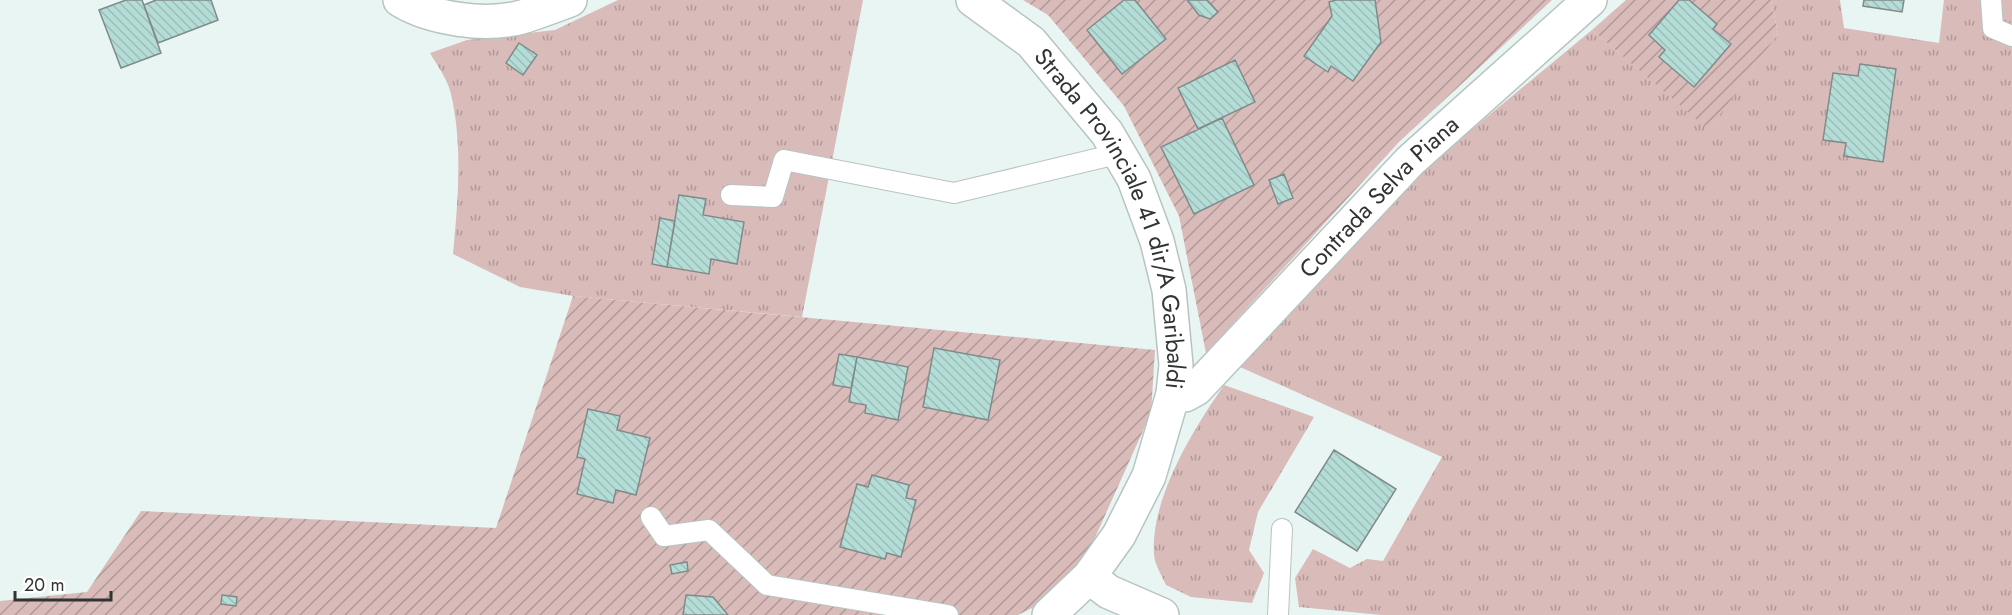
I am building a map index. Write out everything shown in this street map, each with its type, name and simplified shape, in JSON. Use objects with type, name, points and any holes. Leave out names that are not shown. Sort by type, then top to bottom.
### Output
[{"type":"main road","points":[[399,0],[410,6],[461,21],[519,18],[570,0]]},
{"type":"main road","name":"Strada Provinciale 41 dir/A Garibaldi","points":[[973,0],[1031,42],[1107,132],[1134,178],[1157,241],[1169,290],[1176,365],[1173,394],[1149,477],[1119,535],[1089,577],[1049,615]]},
{"type":"main road","name":"Contrada Selva Piana","points":[[1173,394],[1185,395],[1196,389],[1410,161],[1590,0]]},
{"type":"main road","points":[[1089,577],[1110,592],[1162,615]]},
{"type":"lane","points":[[1991,0],[1993,28],[2012,36]]},
{"type":"lane","points":[[731,195],[773,197],[784,160],[954,193],[1120,153]]},
{"type":"lane","points":[[651,517],[664,536],[709,530],[767,585],[948,615]]},
{"type":"lane","points":[[1278,615],[1282,529]]},
{"type":"green space","points":[[618,0],[863,0],[802,317],[573,296],[520,287],[453,254],[458,194],[455,114],[450,89],[430,53],[467,40],[555,30]]},
{"type":"green space","points":[[1023,0],[1552,0],[1399,142],[1206,353],[1179,216],[1124,106],[1048,15]]},
{"type":"green space","points":[[1626,0],[1771,0],[1778,34],[1709,130],[1592,30]]},
{"type":"green space","points":[[1771,0],[1840,0],[1844,28],[1939,43],[1944,0],[2012,0],[2012,615],[1381,615],[1299,607],[1295,578],[1313,549],[1350,568],[1367,559],[1383,561],[1442,457],[1240,367],[1424,169],[1592,30],[1709,129],[1778,34]]},
{"type":"green space","points":[[573,296],[1155,350],[1151,413],[1085,560],[1044,602],[1018,615],[0,615],[0,601],[87,592],[141,511],[496,528]]},
{"type":"green space","points":[[1224,385],[1314,417],[1258,512],[1249,550],[1264,573],[1252,603],[1191,597],[1166,585],[1154,555],[1155,533],[1166,488],[1187,444]]},
{"type":"building","points":[[126,0],[142,0],[161,53],[121,68],[99,10]]},
{"type":"building","points":[[156,0],[211,0],[218,20],[158,43],[144,5]]},
{"type":"building","points":[[1124,0],[1135,0],[1166,39],[1122,74],[1087,30]]},
{"type":"building","points":[[1187,0],[1207,0],[1218,12],[1210,19],[1199,15]]},
{"type":"building","points":[[1375,0],[1381,42],[1353,81],[1331,66],[1328,72],[1304,56],[1332,16],[1329,2]]},
{"type":"building","points":[[1679,0],[1689,0],[1717,24],[1713,29],[1731,44],[1694,87],[1659,57],[1665,50],[1649,35]]},
{"type":"building","points":[[1864,0],[1904,0],[1902,12],[1863,6]]},
{"type":"building","points":[[519,43],[537,55],[523,75],[506,63]]},
{"type":"building","points":[[1235,60],[1255,102],[1198,129],[1178,88]]},
{"type":"building","points":[[1860,64],[1896,69],[1883,162],[1844,156],[1846,143],[1823,140],[1833,73],[1858,76]]},
{"type":"building","points":[[1222,118],[1254,185],[1194,214],[1161,147]]},
{"type":"building","points":[[1284,174],[1293,198],[1278,204],[1269,180]]},
{"type":"building","points":[[679,195],[706,199],[703,215],[744,222],[737,264],[711,259],[709,274],[667,267]]},
{"type":"building","points":[[660,218],[675,221],[667,267],[652,264]]},
{"type":"building","points":[[934,348],[1000,360],[988,420],[923,407]]},
{"type":"building","points":[[839,354],[857,357],[851,388],[833,385]]},
{"type":"building","points":[[857,357],[908,367],[898,420],[865,413],[866,405],[849,402]]},
{"type":"building","points":[[588,409],[620,416],[617,430],[650,438],[636,495],[616,490],[613,503],[577,494],[585,459],[577,457]]},
{"type":"building","points":[[1334,450],[1396,489],[1357,551],[1295,512]]},
{"type":"building","points":[[872,475],[909,485],[906,498],[916,500],[901,557],[887,553],[885,559],[840,547],[857,484],[868,487]]},
{"type":"building","points":[[687,562],[688,571],[672,574],[670,565]]},
{"type":"building","points":[[222,595],[237,597],[236,606],[221,604]]},
{"type":"building","points":[[686,595],[713,597],[728,615],[683,615]]}]
